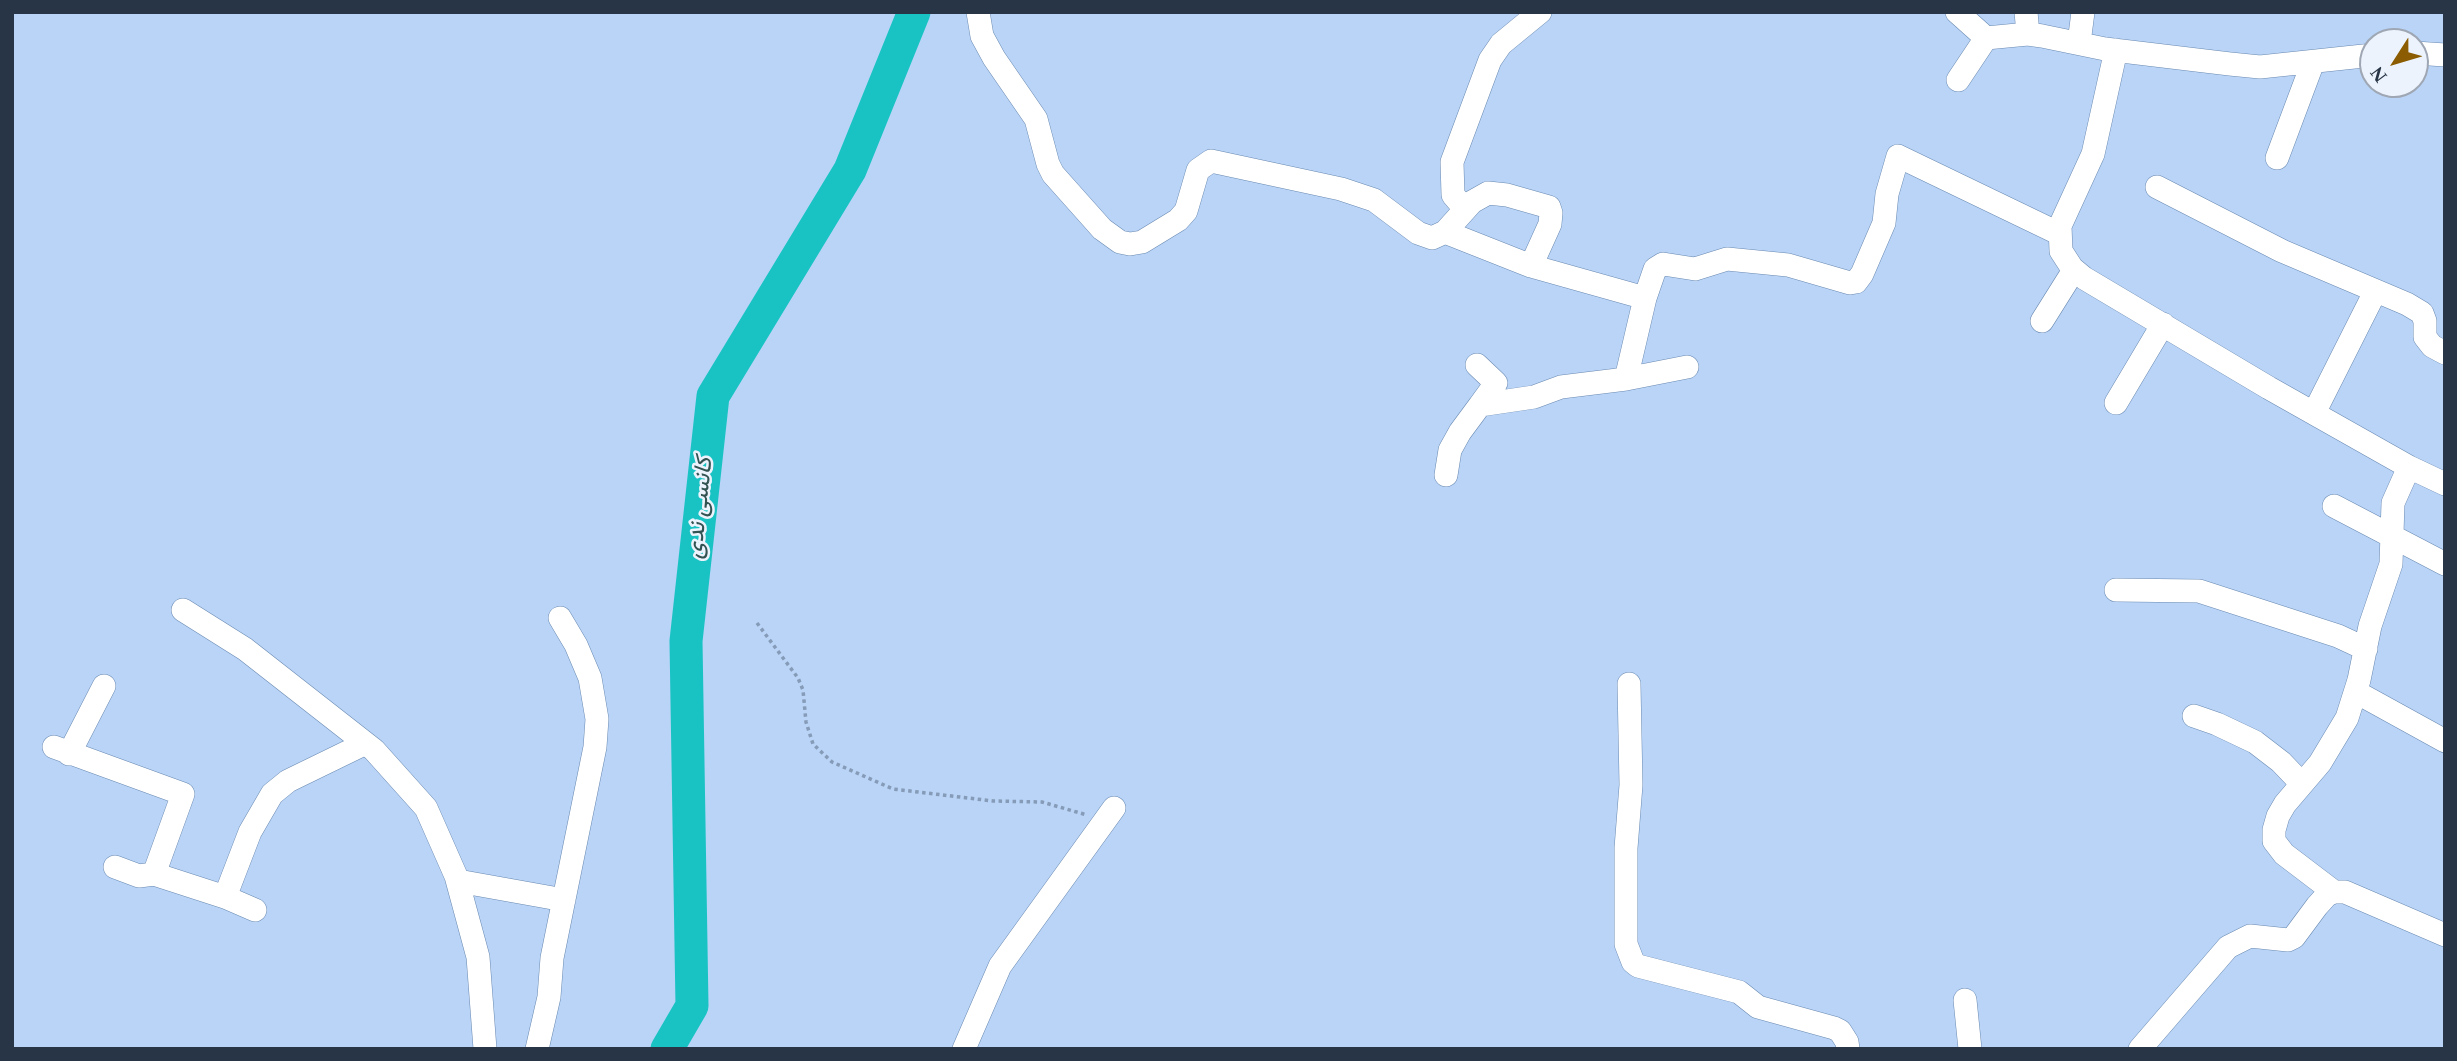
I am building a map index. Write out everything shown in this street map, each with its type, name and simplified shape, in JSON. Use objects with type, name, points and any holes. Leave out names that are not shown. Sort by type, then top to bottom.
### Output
[{"type":"street","points":[[978,12],[982,36],[1036,119],[1053,174],[1102,229],[1120,242],[1143,242],[1178,220],[1186,211],[1198,170],[1211,161],[1341,189],[1379,202],[1425,237],[1439,237],[1482,195],[1494,192],[1549,207],[1550,224],[1531,266]]},
{"type":"street","points":[[1465,209],[1453,195],[1452,162],[1490,60],[1501,44],[1540,12]]},
{"type":"street","points":[[1957,12],[1986,38],[1993,40],[2027,23],[2079,43],[2116,50],[2260,67],[2359,57]]},
{"type":"street","points":[[2079,43],[2083,12]]},
{"type":"street","points":[[1958,80],[1986,38]]},
{"type":"street","points":[[2116,50],[2093,154],[2060,226],[2062,251],[2074,270],[2314,413],[2445,484]]},
{"type":"street","points":[[2277,158],[2313,62]]},
{"type":"street","points":[[1626,379],[1655,270],[1663,264],[1695,269],[1727,259],[1788,265],[1850,284],[1856,282],[1884,223],[1887,194],[1898,156],[2060,234]]},
{"type":"street","points":[[2157,187],[2282,251],[2407,304],[2421,313],[2425,321],[2426,337],[2432,346],[2445,354]]},
{"type":"street","points":[[1445,232],[1531,266],[1646,298]]},
{"type":"street","points":[[2042,321],[2074,270]]},
{"type":"street","points":[[2314,413],[2375,292]]},
{"type":"street","points":[[2116,402],[2163,324]]},
{"type":"street","points":[[1446,475],[1450,450],[1496,383],[1477,365]]},
{"type":"street","points":[[1480,404],[1534,397],[1560,387],[1626,379],[1687,367]]},
{"type":"street","points":[[2334,892],[2284,854],[2274,841],[2278,816],[2320,762],[2347,718],[2356,692],[2370,626],[2391,564],[2393,503],[2410,467]]},
{"type":"street","points":[[2334,506],[2445,564]]},
{"type":"street","points":[[2116,590],[2199,591],[2338,636],[2365,649]]},
{"type":"street","points":[[183,610],[245,649],[374,750],[426,808],[458,881],[480,965],[485,1049]]},
{"type":"street","points":[[537,1049],[549,997],[552,958],[595,747],[597,719],[590,678],[576,645],[559,618]]},
{"type":"street","points":[[1629,684],[1631,785],[1626,848],[1626,944],[1633,961],[1638,966],[1739,992],[1758,1007],[1834,1028],[1840,1031],[1848,1049]]},
{"type":"street","points":[[104,686],[62,750],[183,794],[154,874]]},
{"type":"street","points":[[2356,692],[2445,741]]},
{"type":"street","points":[[2194,716],[2255,742],[2281,762],[2302,784]]},
{"type":"street","points":[[225,897],[250,831],[272,794],[288,781],[364,744]]},
{"type":"street","points":[[964,1049],[1000,966],[1110,814]]},
{"type":"street","points":[[115,867],[139,876],[154,874],[255,909]]},
{"type":"street","points":[[458,881],[564,900]]},
{"type":"street","points":[[2140,1049],[2228,947],[2250,936],[2288,940],[2294,937],[2317,906],[2327,895],[2334,892],[2345,892],[2445,935]]},
{"type":"street","points":[[1965,1000],[1970,1049]]},
{"type":"path","points":[[757,623],[798,678],[803,690],[806,722],[813,744],[832,762],[893,789],[993,801],[1042,803],[1110,814]]},
{"type":"waterway","name":"کانسی ندی","points":[[667,1049],[692,1006],[686,641],[713,396],[850,170],[914,12]]}]
